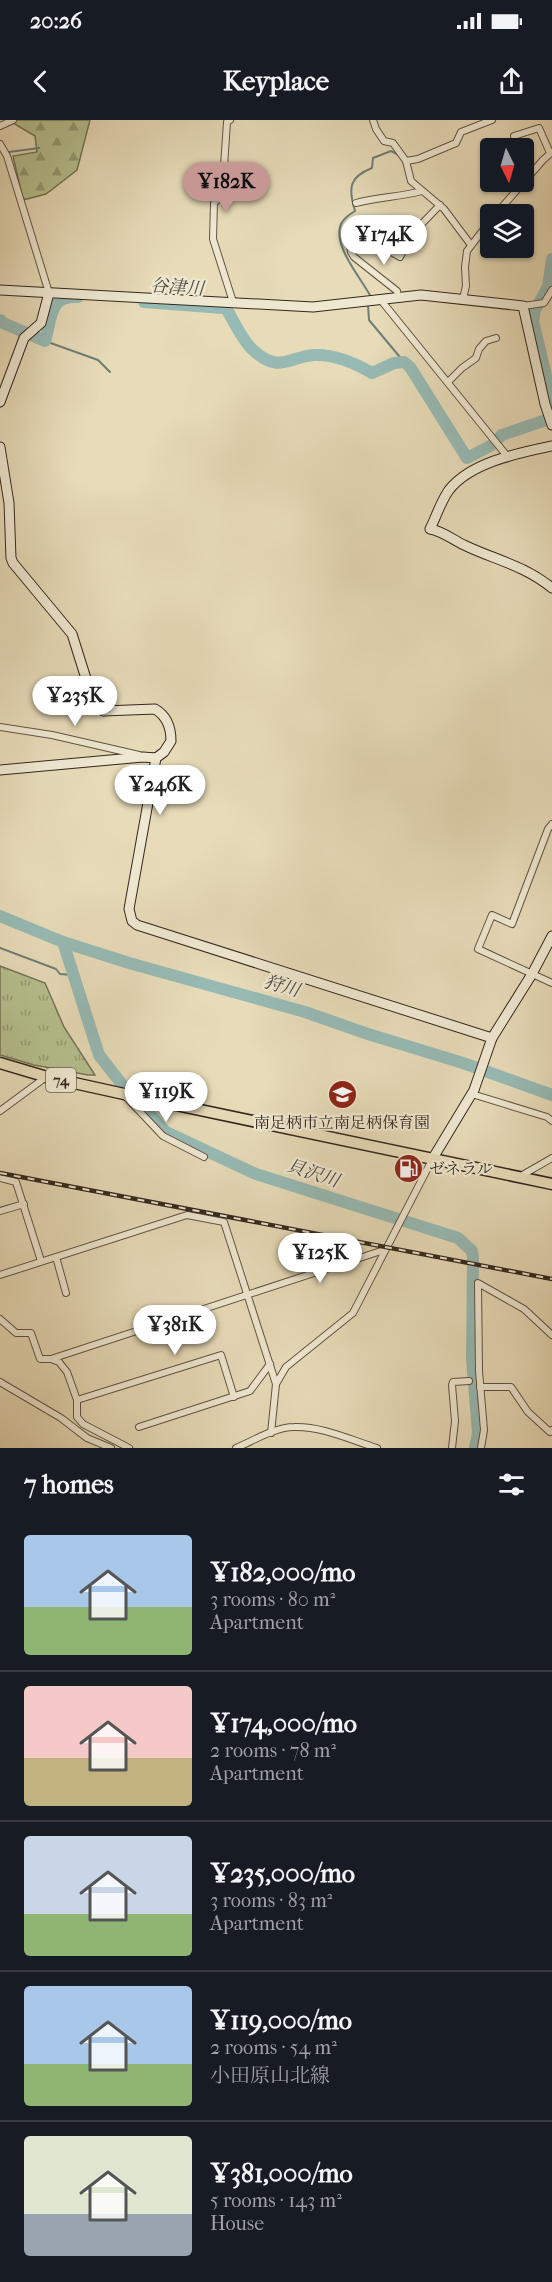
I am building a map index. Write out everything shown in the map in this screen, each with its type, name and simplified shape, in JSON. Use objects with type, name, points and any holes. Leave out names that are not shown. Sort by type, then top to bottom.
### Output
[{"type":"main road","name":"74","points":[[0,1063],[47,1077],[124,1094],[552,1184]]},
{"type":"street","points":[[0,126],[13,120]]},
{"type":"street","points":[[231,120],[227,122],[222,196],[214,203],[213,238],[232,302]]},
{"type":"street","points":[[373,120],[384,141],[393,143],[406,161],[411,181],[440,206],[471,245]]},
{"type":"street","points":[[406,161],[418,159],[456,143],[462,132],[492,120]]},
{"type":"street","points":[[505,204],[551,153],[539,128],[514,136]]},
{"type":"street","points":[[0,144],[7,156],[49,292],[41,323],[24,338],[0,402]]},
{"type":"street","points":[[356,203],[377,197],[400,197],[422,191]]},
{"type":"street","points":[[374,242],[400,257],[411,235],[440,206]]},
{"type":"street","points":[[463,299],[466,285],[467,251],[480,234]]},
{"type":"street","points":[[349,239],[354,257],[397,291],[398,296]]},
{"type":"street","points":[[0,290],[313,307],[421,295],[524,306],[544,303],[552,290]]},
{"type":"street","points":[[380,299],[507,456]]},
{"type":"street","points":[[524,306],[545,404],[552,425]]},
{"type":"street","points":[[448,382],[476,358],[479,349],[486,341],[496,338]]},
{"type":"street","points":[[552,446],[507,456],[467,474],[448,490],[430,528],[465,546],[516,566],[552,588]]},
{"type":"street","points":[[0,447],[9,503],[10,550],[13,563],[72,634],[90,694],[97,708],[111,711],[155,708],[161,712],[168,723],[171,741],[164,752],[156,758],[143,757],[0,770]]},
{"type":"street","points":[[0,727],[125,750],[143,757]]},
{"type":"street","points":[[156,758],[129,909],[130,918],[134,923],[491,1040]]},
{"type":"street","points":[[552,824],[548,829],[512,924],[492,915],[478,949],[552,983]]},
{"type":"street","points":[[276,1384],[286,1367],[352,1313],[432,1158],[473,1092],[491,1040],[532,974],[552,936]]},
{"type":"street","points":[[0,1110],[47,1077]]},
{"type":"street","points":[[473,1092],[547,1116],[552,1121]]},
{"type":"street","points":[[124,1094],[164,1136],[204,1157]]},
{"type":"street","points":[[518,1177],[552,1158]]},
{"type":"street","points":[[0,1178],[16,1182],[41,1261]]},
{"type":"street","points":[[0,1211],[24,1204]]},
{"type":"street","points":[[0,1275],[188,1215],[224,1222],[276,1384],[271,1433]]},
{"type":"street","points":[[0,1319],[16,1333],[31,1334],[40,1359],[51,1359],[384,1251]]},
{"type":"street","points":[[56,1257],[66,1293]]},
{"type":"street","points":[[481,1448],[484,1430],[480,1386],[478,1283],[524,1309],[552,1335]]},
{"type":"street","points":[[77,1400],[221,1355],[234,1397]]},
{"type":"street","points":[[51,1359],[59,1362],[67,1372],[77,1400],[77,1416],[83,1424],[129,1448]]},
{"type":"street","points":[[139,1427],[250,1391],[270,1364]]},
{"type":"street","points":[[452,1448],[455,1421],[452,1385],[453,1382],[469,1381]]},
{"type":"street","points":[[0,1382],[61,1418],[87,1438],[111,1448]]},
{"type":"street","points":[[480,1386],[511,1387],[528,1412],[550,1432],[552,1430]]},
{"type":"street","points":[[236,1448],[271,1433],[293,1427],[313,1429],[377,1448]]},
{"type":"green space","points":[[8,120],[90,120],[77,170],[46,194],[23,200],[13,156],[37,152],[35,136]]},
{"type":"green space","points":[[0,966],[45,983],[64,1027],[95,1075],[34,1065],[0,1055]]},
{"type":"waterway","points":[[9,152],[39,148]]},
{"type":"waterway","points":[[371,297],[349,262],[339,233],[345,218],[355,211],[351,196],[355,179],[364,171],[372,168],[373,158],[391,151],[401,156]]},
{"type":"waterway","name":"谷津川","points":[[552,259],[548,287],[535,310],[533,321],[552,401]]},
{"type":"waterway","name":"谷津川","points":[[0,320],[45,341],[51,316],[57,304],[69,297],[78,297]]},
{"type":"waterway","name":"谷津川","points":[[144,302],[223,308],[227,310],[249,346],[262,357],[277,363],[305,356],[322,355],[344,360],[372,373],[394,363],[404,362],[410,367],[467,458],[492,445],[502,435],[546,420]]},
{"type":"waterway","points":[[368,305],[369,320],[404,362]]},
{"type":"waterway","points":[[45,341],[98,360],[110,372]]},
{"type":"waterway","name":"狩川","points":[[0,916],[63,942],[129,963],[305,1012],[463,1063],[552,1095]]},
{"type":"waterway","name":"貝沢川","points":[[63,942],[99,1055],[124,1087],[166,1132],[256,1174],[458,1238],[472,1251],[472,1359],[478,1433],[475,1448]]},
{"type":"waterway","points":[[0,948],[56,969],[60,974],[73,975]]},
{"type":"railway","points":[[0,1173],[552,1279]]},
{"type":"place","name":"南足柄市立南足柄保育園","points":[[342,1094]]},
{"type":"place","name":"ゼネラル","points":[[408,1168]]}]
